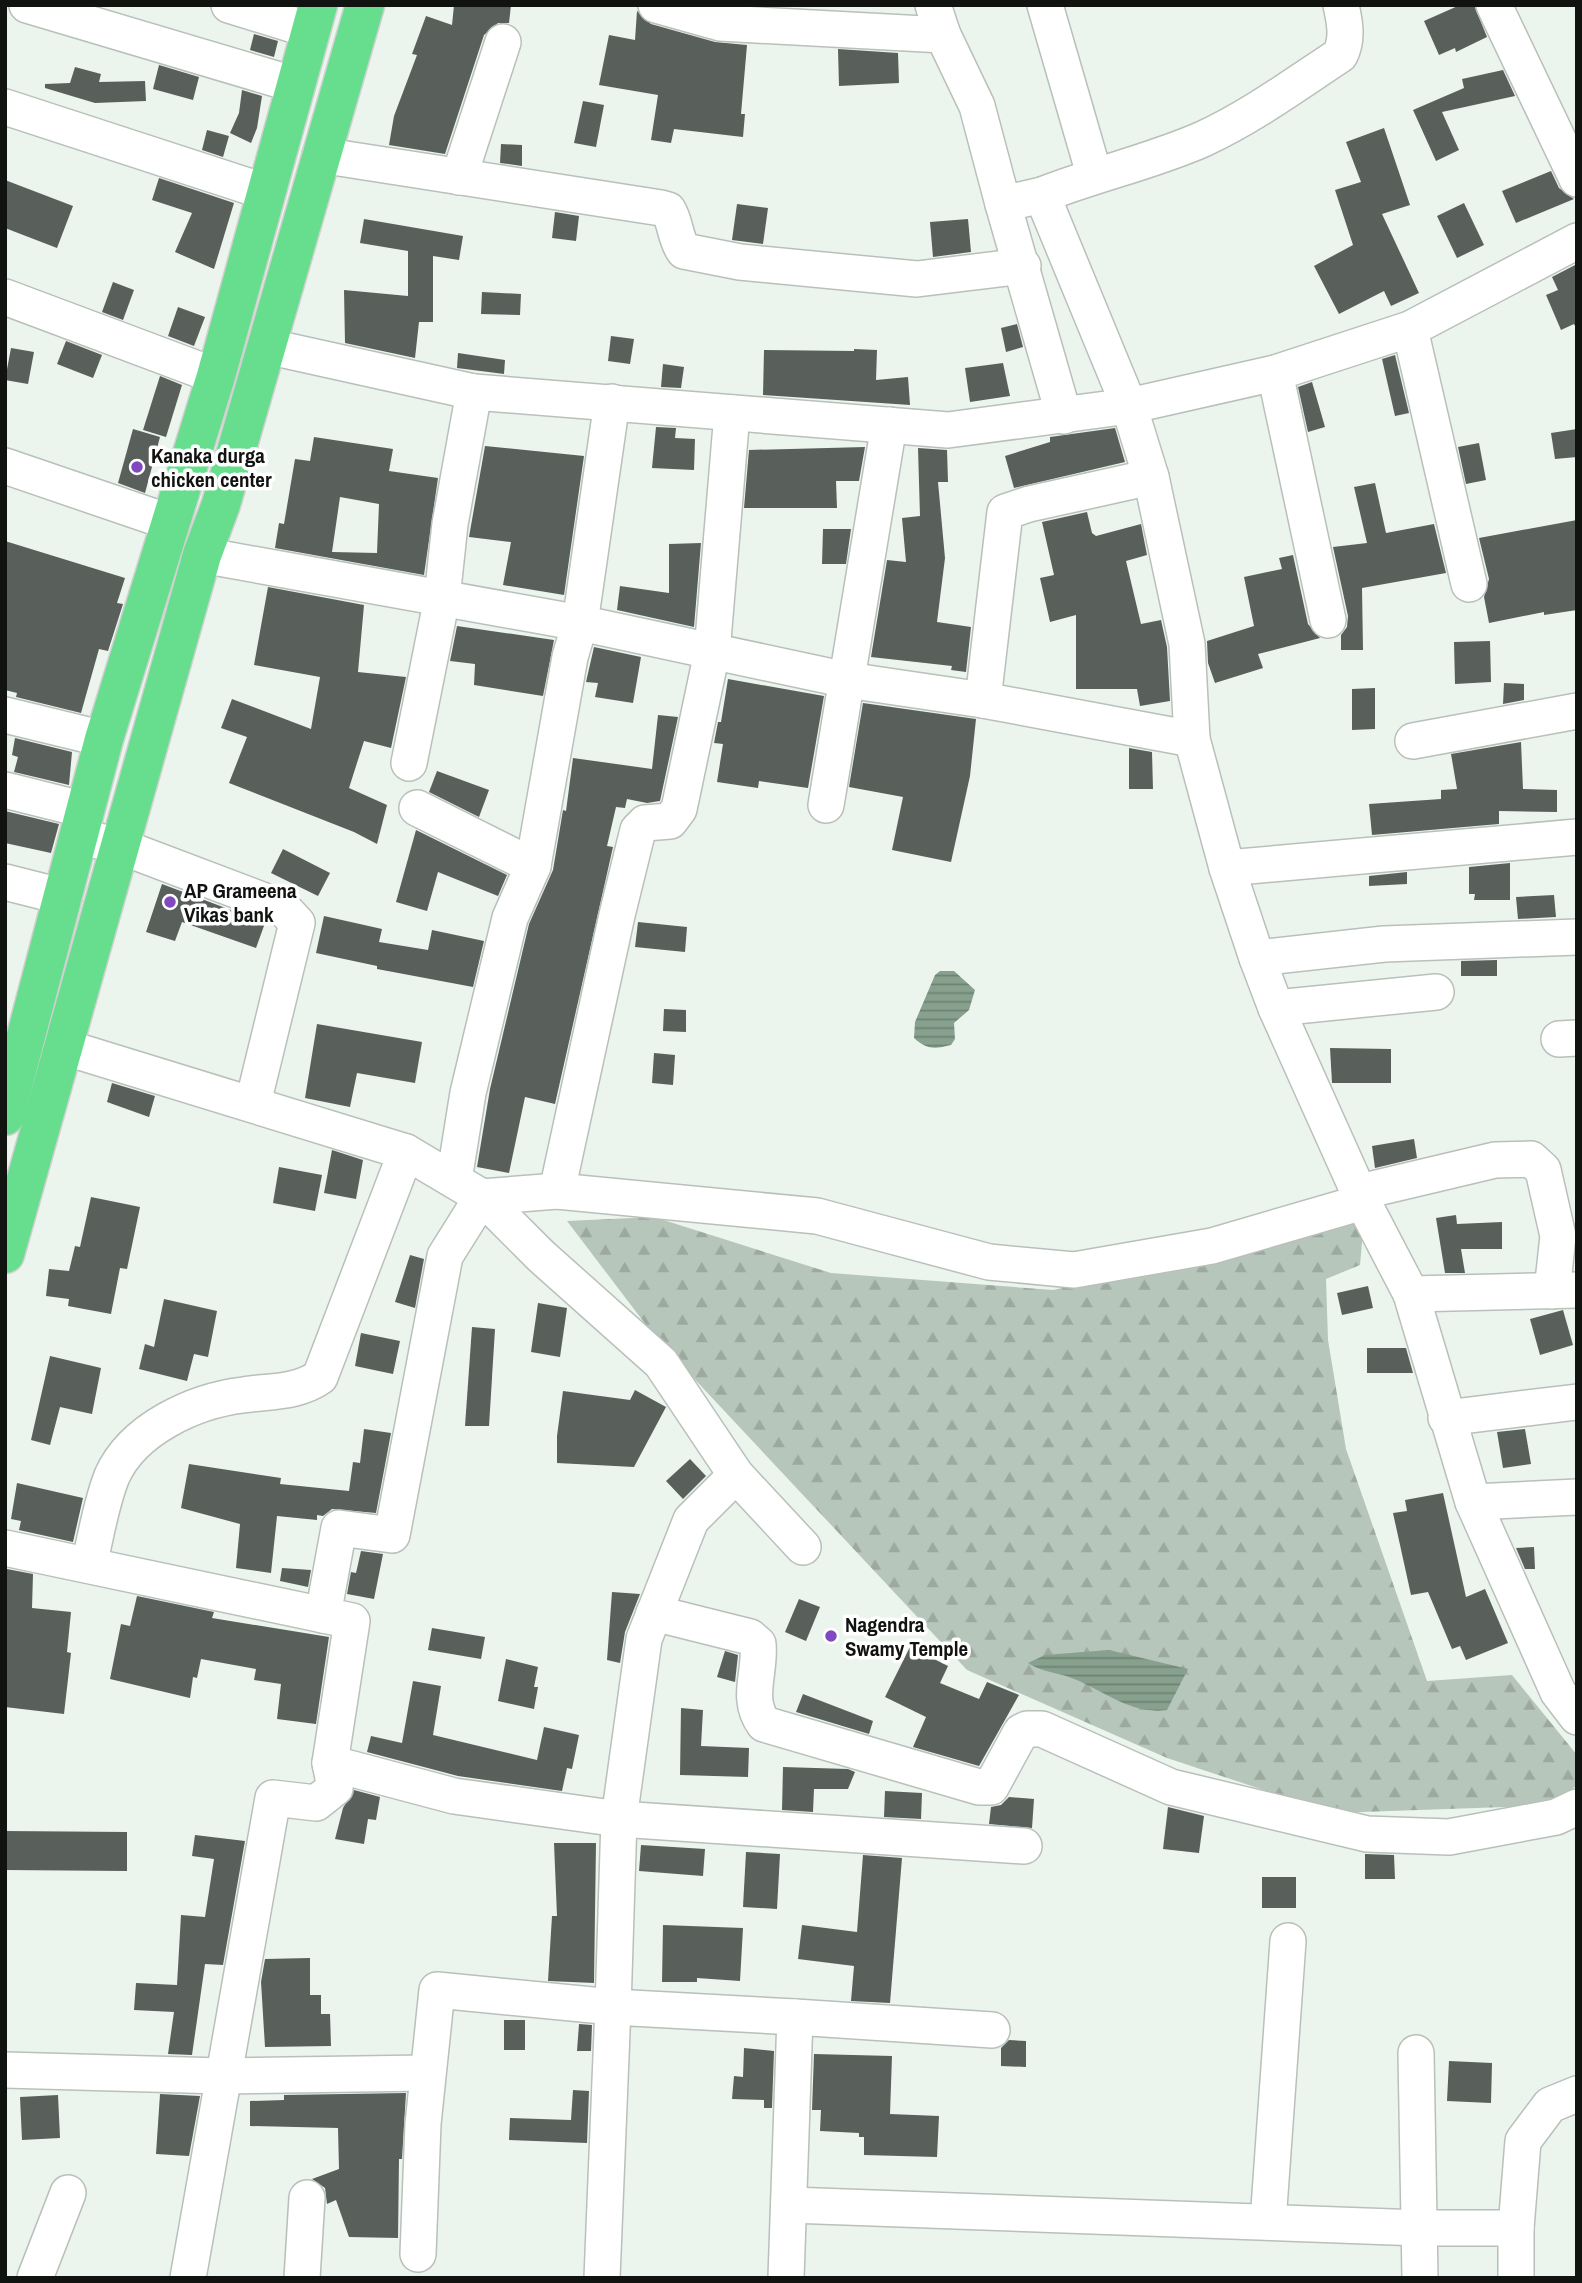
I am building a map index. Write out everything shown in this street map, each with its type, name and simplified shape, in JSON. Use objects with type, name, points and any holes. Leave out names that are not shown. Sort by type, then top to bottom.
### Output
[{"type":"highway","points":[[5,1254],[122,848],[202,555],[221,504],[365,5]]},
{"type":"highway","points":[[6,1110],[104,739],[216,376],[314,18]]},
{"type":"street","points":[[27,5],[296,85]]},
{"type":"street","points":[[229,5],[314,18]]},
{"type":"street","points":[[656,5],[720,23],[942,14],[977,106],[1064,416]]},
{"type":"street","points":[[1045,5],[1094,174]]},
{"type":"street","points":[[1003,204],[1042,195],[1094,174],[1156,158],[1206,138],[1254,111],[1340,55],[1344,46],[1345,24],[1341,5]]},
{"type":"street","points":[[1494,5],[1577,179]]},
{"type":"street","points":[[459,177],[503,42]]},
{"type":"street","points":[[5,107],[266,192]]},
{"type":"street","points":[[320,155],[668,210],[684,251],[740,262],[917,279],[1023,267]]},
{"type":"street","points":[[1042,195],[1129,406],[1151,477],[1188,644],[1192,739],[1227,868],[1257,958],[1276,1008],[1362,1197],[1411,1294],[1473,1502],[1571,1700]]},
{"type":"street","points":[[266,346],[474,392],[948,430],[1129,406],[1275,373],[1410,328],[1577,241]]},
{"type":"street","points":[[5,298],[216,376]]},
{"type":"street","points":[[1410,328],[1469,584]]},
{"type":"street","points":[[1275,373],[1328,620]]},
{"type":"street","points":[[409,763],[442,598],[450,524],[474,392]]},
{"type":"street","points":[[323,1615],[339,1528],[392,1535],[445,1256],[468,1189],[468,1093],[510,918],[533,866],[570,657],[580,623],[612,402]]},
{"type":"street","points":[[557,1191],[638,830],[645,823],[670,821],[679,809],[712,652],[732,413]]},
{"type":"street","points":[[826,805],[889,425]]},
{"type":"street","points":[[5,467],[172,523]]},
{"type":"street","points":[[984,700],[1005,512],[1029,504],[1151,477]]},
{"type":"street","points":[[202,555],[580,623],[847,680],[984,700],[1192,739]]},
{"type":"street","points":[[1413,741],[1577,711]]},
{"type":"street","points":[[5,715],[104,739]]},
{"type":"street","points":[[5,790],[82,823],[122,848],[283,908],[297,923],[253,1103]]},
{"type":"street","points":[[417,807],[533,866]]},
{"type":"street","points":[[1227,868],[1577,837]]},
{"type":"street","points":[[5,882],[64,897]]},
{"type":"street","points":[[1257,958],[1384,944],[1577,937]]},
{"type":"street","points":[[1276,1008],[1436,992]]},
{"type":"street","points":[[64,1047],[406,1152],[468,1189],[661,1363],[736,1475],[803,1547]]},
{"type":"street","points":[[89,1565],[112,1476],[136,1440],[197,1406],[241,1395],[289,1391],[320,1377],[406,1152]]},
{"type":"street","points":[[468,1189],[557,1191],[817,1216],[989,1262],[1074,1270],[1212,1246],[1362,1197],[1494,1160],[1531,1158],[1543,1170],[1567,1234],[1564,1290],[1411,1294]]},
{"type":"street","points":[[1446,1418],[1577,1402]]},
{"type":"street","points":[[602,2278],[619,1819],[644,1639],[691,1520],[736,1475]]},
{"type":"street","points":[[1473,1502],[1577,1497]]},
{"type":"street","points":[[5,1548],[352,1621],[330,1763],[335,1788],[316,1803],[274,1798],[222,2076],[188,2278]]},
{"type":"street","points":[[654,1613],[750,1637],[758,1644],[760,1657],[753,1697],[755,1711],[764,1724],[979,1787],[991,1787],[1021,1732],[1027,1728],[1042,1730],[1171,1787],[1367,1834],[1449,1837],[1556,1816],[1577,1807]]},
{"type":"street","points":[[330,1763],[454,1796],[619,1819],[1024,1846]]},
{"type":"street","points":[[1268,2222],[1288,1941]]},
{"type":"street","points":[[418,2254],[427,2073],[437,1990],[613,2007],[992,2030]]},
{"type":"street","points":[[786,2278],[795,2017]]},
{"type":"street","points":[[1416,2053],[1420,2278]]},
{"type":"street","points":[[5,2070],[222,2076],[427,2073]]},
{"type":"street","points":[[1516,2278],[1516,2228],[1523,2141],[1550,2105],[1577,2094]]},
{"type":"street","points":[[35,2278],[68,2193]]},
{"type":"street","points":[[302,2278],[307,2198]]},
{"type":"street","points":[[790,2205],[1420,2228],[1516,2228]]},
{"type":"green space","points":[[654,1217],[831,1273],[1053,1290],[1364,1220],[1360,1265],[1326,1279],[1328,1340],[1346,1449],[1427,1681],[1512,1675],[1577,1755],[1577,1785],[1547,1810],[1505,1807],[1333,1813],[1167,1758],[967,1670],[656,1338],[567,1221]]},
{"type":"shaded area","points":[[940,971],[954,971],[975,990],[969,1010],[954,1023],[955,1039],[951,1045],[931,1048],[914,1038],[915,1022],[935,975]]},
{"type":"shaded area","points":[[1109,1650],[1188,1669],[1167,1710],[1153,1711],[1128,1705],[1081,1682],[1028,1663],[1045,1655]]},
{"type":"building","points":[[454,5],[511,5],[509,23],[498,23],[484,35],[445,154],[389,145],[394,116],[417,55],[412,54],[426,16],[452,25]]},
{"type":"building","points":[[1460,5],[1474,5],[1487,37],[1456,52],[1455,48],[1439,55],[1424,21]]},
{"type":"building","points":[[637,11],[651,24],[715,42],[747,45],[741,114],[745,114],[743,137],[674,129],[671,143],[651,140],[658,95],[599,85],[609,35],[635,40]]},
{"type":"building","points":[[254,34],[278,41],[274,57],[250,50]]},
{"type":"building","points":[[838,49],[898,53],[899,83],[839,86]]},
{"type":"building","points":[[159,65],[199,77],[193,100],[153,89]]},
{"type":"building","points":[[75,67],[101,74],[99,82],[145,81],[146,101],[95,103],[45,88],[45,84],[70,83]]},
{"type":"building","points":[[1503,70],[1515,96],[1442,112],[1459,150],[1436,161],[1413,110],[1464,88],[1462,79]]},
{"type":"building","points":[[242,90],[262,96],[257,128],[251,143],[230,133],[239,113]]},
{"type":"building","points":[[583,101],[604,105],[596,147],[574,143]]},
{"type":"building","points":[[1384,128],[1410,205],[1382,214],[1419,293],[1391,306],[1384,291],[1339,314],[1314,266],[1353,245],[1335,190],[1361,182],[1346,142]]},
{"type":"building","points":[[207,130],[229,136],[223,157],[202,150]]},
{"type":"building","points":[[501,144],[522,145],[522,166],[500,163]]},
{"type":"building","points":[[1551,171],[1559,188],[1574,199],[1516,223],[1502,191]]},
{"type":"building","points":[[159,178],[234,203],[214,269],[175,252],[192,213],[152,200]]},
{"type":"building","points":[[5,180],[73,206],[57,248],[5,228]]},
{"type":"building","points":[[1464,203],[1484,245],[1457,258],[1437,216]]},
{"type":"building","points":[[737,204],[768,208],[763,244],[732,240]]},
{"type":"building","points":[[555,212],[579,216],[576,241],[552,238]]},
{"type":"building","points":[[364,219],[463,236],[459,260],[433,256],[433,322],[419,322],[415,358],[345,343],[344,290],[408,296],[408,251],[360,243]]},
{"type":"building","points":[[968,219],[971,252],[933,257],[930,222]]},
{"type":"building","points":[[1577,264],[1577,330],[1574,324],[1561,330],[1546,295],[1558,290],[1552,277]]},
{"type":"building","points":[[113,282],[134,290],[123,320],[102,312]]},
{"type":"building","points":[[482,292],[521,294],[520,315],[481,314]]},
{"type":"building","points":[[178,307],[205,317],[194,346],[168,336]]},
{"type":"building","points":[[1017,324],[1023,347],[1006,352],[1001,328]]},
{"type":"building","points":[[611,336],[634,339],[630,364],[608,361]]},
{"type":"building","points":[[66,341],[102,355],[93,378],[57,364]]},
{"type":"building","points":[[11,348],[34,352],[28,384],[5,380]]},
{"type":"building","points":[[764,350],[877,350],[876,380],[908,377],[910,405],[763,395]]},
{"type":"building","points":[[458,353],[505,360],[504,374],[457,368]]},
{"type":"building","points":[[1395,355],[1409,413],[1395,416],[1382,359]]},
{"type":"building","points":[[1003,363],[1010,396],[970,402],[965,368]]},
{"type":"building","points":[[663,364],[684,367],[681,388],[661,387]]},
{"type":"building","points":[[160,376],[182,385],[166,437],[143,430]]},
{"type":"building","points":[[1312,382],[1325,427],[1308,432],[1298,387]]},
{"type":"building","points":[[656,427],[676,428],[675,438],[695,439],[694,470],[652,468]]},
{"type":"building","points":[[1115,428],[1125,462],[1014,488],[1005,456],[1050,442],[1050,437]]},
{"type":"building","points":[[133,429],[160,437],[145,493],[118,483]]},
{"type":"building","points":[[1577,429],[1577,457],[1555,459],[1551,433]]},
{"type":"building","points":[[314,437],[393,449],[389,471],[438,478],[424,575],[275,548],[279,523],[284,524],[295,459],[310,461]],"holes":[[[340,497],[379,504],[377,553],[332,552]]]},
{"type":"building","points":[[1479,443],[1486,480],[1466,484],[1458,447]]},
{"type":"building","points":[[485,446],[584,456],[564,595],[503,585],[511,542],[469,537]]},
{"type":"building","points":[[865,447],[859,481],[836,481],[837,508],[744,508],[749,450]]},
{"type":"building","points":[[918,448],[947,450],[948,482],[938,482],[945,558],[937,622],[971,627],[966,672],[951,670],[952,666],[871,657],[887,560],[906,562],[902,518],[920,516]]},
{"type":"building","points":[[1375,483],[1386,533],[1434,524],[1446,573],[1362,588],[1363,650],[1341,650],[1341,635],[1347,627],[1348,616],[1333,547],[1367,543],[1354,487]]},
{"type":"building","points":[[1087,512],[1092,533],[1096,536],[1141,524],[1147,555],[1126,561],[1141,624],[1161,620],[1167,647],[1170,701],[1140,706],[1137,689],[1076,689],[1076,615],[1050,622],[1040,578],[1054,575],[1042,522]]},
{"type":"building","points":[[1577,520],[1577,610],[1544,615],[1544,612],[1489,623],[1484,597],[1489,579],[1479,538]]},
{"type":"building","points":[[823,529],[851,529],[846,564],[822,564]]},
{"type":"building","points":[[5,541],[125,578],[117,603],[123,604],[108,651],[99,649],[81,713],[16,697],[17,693],[5,690]]},
{"type":"building","points":[[701,543],[694,627],[617,610],[620,586],[669,593],[669,544]]},
{"type":"building","points":[[1293,555],[1308,624],[1320,638],[1258,654],[1263,668],[1215,683],[1208,663],[1207,641],[1254,626],[1244,577],[1282,569],[1279,558]]},
{"type":"building","points":[[268,587],[364,605],[358,672],[406,677],[391,748],[364,741],[349,788],[387,805],[377,844],[354,832],[229,783],[247,737],[221,728],[232,699],[311,729],[320,677],[254,665]]},
{"type":"building","points":[[457,626],[554,640],[543,696],[474,685],[475,664],[450,661]]},
{"type":"building","points":[[1490,641],[1491,682],[1455,684],[1454,642]]},
{"type":"building","points":[[594,647],[641,657],[633,703],[595,697],[598,683],[586,682]]},
{"type":"building","points":[[728,679],[824,696],[808,788],[759,781],[758,788],[717,782],[723,744],[714,743],[718,722],[721,722]]},
{"type":"building","points":[[1504,683],[1524,684],[1524,700],[1503,704]]},
{"type":"building","points":[[1375,688],[1375,729],[1352,730],[1352,689]]},
{"type":"building","points":[[863,703],[976,719],[970,776],[951,862],[892,850],[903,797],[849,787]]},
{"type":"building","points":[[658,715],[678,717],[660,801],[647,803],[627,799],[625,808],[616,807],[607,846],[613,847],[555,1104],[525,1097],[509,1173],[477,1167],[490,1089],[529,924],[553,870],[563,810],[566,811],[573,758],[652,769]]},
{"type":"building","points":[[15,738],[72,752],[69,785],[14,772],[18,757],[12,755]]},
{"type":"building","points":[[1521,742],[1523,789],[1557,790],[1557,812],[1499,811],[1499,824],[1372,835],[1369,804],[1441,799],[1441,790],[1457,789],[1451,754]]},
{"type":"building","points":[[1129,748],[1152,752],[1153,789],[1129,789]]},
{"type":"building","points":[[437,771],[489,790],[479,817],[429,792]]},
{"type":"building","points":[[5,811],[59,824],[51,853],[5,843]]},
{"type":"building","points":[[416,830],[507,875],[498,896],[438,872],[427,911],[396,902]]},
{"type":"building","points":[[283,849],[330,873],[318,896],[271,873]]},
{"type":"building","points":[[1510,863],[1510,900],[1474,900],[1475,894],[1469,894],[1469,867]]},
{"type":"building","points":[[1407,872],[1407,884],[1369,886],[1369,876]]},
{"type":"building","points":[[162,884],[265,923],[256,948],[182,922],[175,941],[146,932]]},
{"type":"building","points":[[1554,895],[1556,917],[1518,919],[1516,897]]},
{"type":"building","points":[[324,916],[382,929],[379,942],[428,950],[432,930],[484,941],[473,987],[377,969],[377,966],[316,953]]},
{"type":"building","points":[[638,922],[687,927],[685,952],[635,947]]},
{"type":"building","points":[[1497,960],[1497,976],[1461,976],[1461,961]]},
{"type":"building","points":[[664,1009],[686,1010],[686,1032],[663,1031]]},
{"type":"building","points":[[317,1024],[422,1042],[415,1083],[357,1073],[350,1107],[305,1098]]},
{"type":"building","points":[[1330,1048],[1391,1049],[1391,1083],[1332,1083]]},
{"type":"building","points":[[654,1053],[675,1055],[673,1085],[652,1083]]},
{"type":"building","points":[[112,1083],[155,1096],[149,1117],[107,1102]]},
{"type":"building","points":[[1414,1139],[1417,1158],[1375,1168],[1372,1146]]},
{"type":"building","points":[[332,1150],[363,1160],[356,1199],[324,1193]]},
{"type":"building","points":[[279,1167],[322,1175],[315,1211],[273,1203]]},
{"type":"building","points":[[91,1197],[140,1207],[127,1269],[120,1268],[111,1314],[68,1306],[69,1299],[46,1296],[49,1269],[69,1271],[75,1246],[80,1247]]},
{"type":"building","points":[[1456,1215],[1457,1224],[1502,1222],[1502,1249],[1461,1249],[1465,1273],[1445,1273],[1436,1218]]},
{"type":"building","points":[[410,1255],[424,1259],[415,1308],[395,1302]]},
{"type":"building","points":[[1368,1286],[1373,1308],[1342,1315],[1337,1293]]},
{"type":"building","points":[[164,1299],[217,1311],[208,1357],[194,1354],[187,1381],[139,1369],[145,1344],[154,1347]]},
{"type":"building","points":[[538,1303],[567,1308],[560,1357],[531,1352]]},
{"type":"building","points":[[1563,1310],[1573,1345],[1540,1355],[1530,1319]]},
{"type":"building","points":[[472,1327],[495,1329],[489,1426],[465,1426]]},
{"type":"building","points":[[361,1333],[400,1341],[393,1374],[355,1366]]},
{"type":"building","points":[[1367,1348],[1406,1348],[1413,1373],[1367,1373]]},
{"type":"building","points":[[50,1356],[101,1368],[92,1414],[60,1407],[50,1445],[31,1440]]},
{"type":"building","points":[[635,1390],[666,1407],[634,1467],[557,1463],[557,1436],[563,1391],[630,1400]]},
{"type":"building","points":[[364,1429],[391,1433],[376,1513],[332,1509],[323,1516],[317,1515],[317,1520],[277,1516],[271,1573],[236,1568],[240,1524],[181,1508],[189,1464],[281,1478],[280,1484],[349,1491],[353,1462],[360,1463]]},
{"type":"building","points":[[1525,1429],[1531,1464],[1503,1468],[1497,1432]]},
{"type":"building","points":[[690,1459],[706,1476],[683,1499],[666,1481]]},
{"type":"building","points":[[17,1483],[83,1498],[73,1542],[19,1530],[21,1521],[11,1519]]},
{"type":"building","points":[[1443,1493],[1466,1597],[1485,1589],[1508,1643],[1466,1660],[1460,1646],[1452,1649],[1428,1592],[1411,1595],[1393,1513],[1407,1511],[1405,1500]]},
{"type":"building","points":[[1534,1547],[1535,1569],[1525,1569],[1516,1548]]},
{"type":"building","points":[[361,1551],[383,1554],[374,1599],[347,1594],[351,1572],[356,1573]]},
{"type":"building","points":[[282,1568],[311,1570],[308,1587],[280,1581]]},
{"type":"building","points":[[7,1569],[33,1574],[32,1608],[71,1612],[67,1652],[71,1653],[64,1714],[5,1707]]},
{"type":"building","points":[[612,1592],[640,1594],[625,1632],[620,1663],[607,1660]]},
{"type":"building","points":[[137,1596],[214,1612],[212,1618],[329,1637],[316,1724],[277,1719],[281,1684],[254,1680],[256,1669],[201,1659],[197,1678],[193,1677],[190,1698],[110,1679],[121,1624],[130,1626]]},
{"type":"building","points":[[799,1599],[820,1607],[806,1641],[785,1632]]},
{"type":"building","points":[[432,1628],[485,1637],[481,1659],[428,1650]]},
{"type":"building","points":[[910,1647],[948,1666],[940,1683],[979,1699],[987,1682],[1019,1695],[979,1766],[913,1747],[926,1717],[885,1697]]},
{"type":"building","points":[[725,1651],[738,1655],[735,1682],[717,1677]]},
{"type":"building","points":[[506,1659],[538,1667],[534,1709],[498,1701]]},
{"type":"building","points":[[413,1681],[441,1686],[433,1735],[537,1760],[544,1727],[579,1735],[572,1769],[567,1768],[562,1791],[458,1776],[367,1752],[371,1736],[402,1743]]},
{"type":"building","points":[[803,1694],[873,1721],[869,1734],[796,1712]]},
{"type":"building","points":[[681,1708],[703,1710],[701,1746],[749,1748],[748,1777],[680,1775]]},
{"type":"building","points":[[783,1767],[848,1769],[855,1772],[848,1789],[814,1789],[813,1812],[782,1810]]},
{"type":"building","points":[[354,1790],[380,1797],[376,1820],[368,1819],[364,1844],[335,1839],[343,1808]]},
{"type":"building","points":[[885,1791],[922,1793],[921,1819],[884,1817]]},
{"type":"building","points":[[1009,1797],[1034,1799],[1032,1828],[989,1824],[991,1807],[1001,1805]]},
{"type":"building","points":[[1168,1807],[1204,1816],[1199,1853],[1163,1849]]},
{"type":"building","points":[[5,1831],[127,1832],[127,1871],[5,1870]]},
{"type":"building","points":[[195,1835],[245,1841],[223,1965],[205,1964],[192,2055],[168,2054],[174,2012],[134,2010],[136,1983],[177,1985],[181,1915],[205,1917],[214,1859],[192,1856]]},
{"type":"building","points":[[554,1843],[596,1843],[594,1983],[548,1981],[552,1916],[557,1916]]},
{"type":"building","points":[[641,1845],[705,1849],[703,1876],[639,1871]]},
{"type":"building","points":[[746,1852],[780,1854],[777,1909],[743,1907]]},
{"type":"building","points":[[1365,1854],[1394,1855],[1395,1879],[1365,1879]]},
{"type":"building","points":[[863,1855],[902,1858],[890,2003],[851,2001],[854,1966],[798,1959],[802,1925],[857,1932]]},
{"type":"building","points":[[1262,1877],[1296,1877],[1296,1908],[1262,1908]]},
{"type":"building","points":[[663,1925],[743,1928],[740,1981],[697,1978],[697,1982],[662,1982]]},
{"type":"building","points":[[310,1958],[310,1995],[321,1995],[321,2014],[330,2014],[331,2046],[265,2047],[261,1982],[265,1959]]},
{"type":"building","points":[[504,2020],[525,2020],[525,2050],[504,2050]]},
{"type":"building","points":[[579,2024],[592,2025],[591,2051],[577,2051]]},
{"type":"building","points":[[1009,2040],[1026,2041],[1026,2067],[1001,2066],[1001,2048]]},
{"type":"building","points":[[744,2048],[774,2051],[772,2108],[764,2108],[764,2100],[732,2099],[734,2076],[743,2077]]},
{"type":"building","points":[[814,2054],[892,2056],[890,2114],[939,2116],[937,2157],[864,2155],[864,2137],[859,2137],[859,2133],[820,2131],[821,2110],[812,2110]]},
{"type":"building","points":[[1449,2061],[1492,2063],[1491,2103],[1447,2101]]},
{"type":"building","points":[[573,2090],[589,2091],[587,2143],[509,2140],[510,2118],[571,2120]]},
{"type":"building","points":[[406,2093],[402,2159],[399,2159],[398,2238],[349,2237],[336,2200],[327,2204],[325,2188],[312,2179],[339,2169],[338,2128],[250,2126],[250,2101],[284,2100],[284,2095]]},
{"type":"building","points":[[160,2094],[200,2096],[189,2156],[156,2154]]},
{"type":"building","points":[[58,2095],[60,2138],[22,2140],[20,2097]]},
{"type":"place","name":"Kanaka durga chicken center","points":[[137,467]]},
{"type":"place","name":"AP Grameena Vikas bank","points":[[170,902]]},
{"type":"place","name":"Nagendra Swamy Temple","points":[[831,1636]]}]
